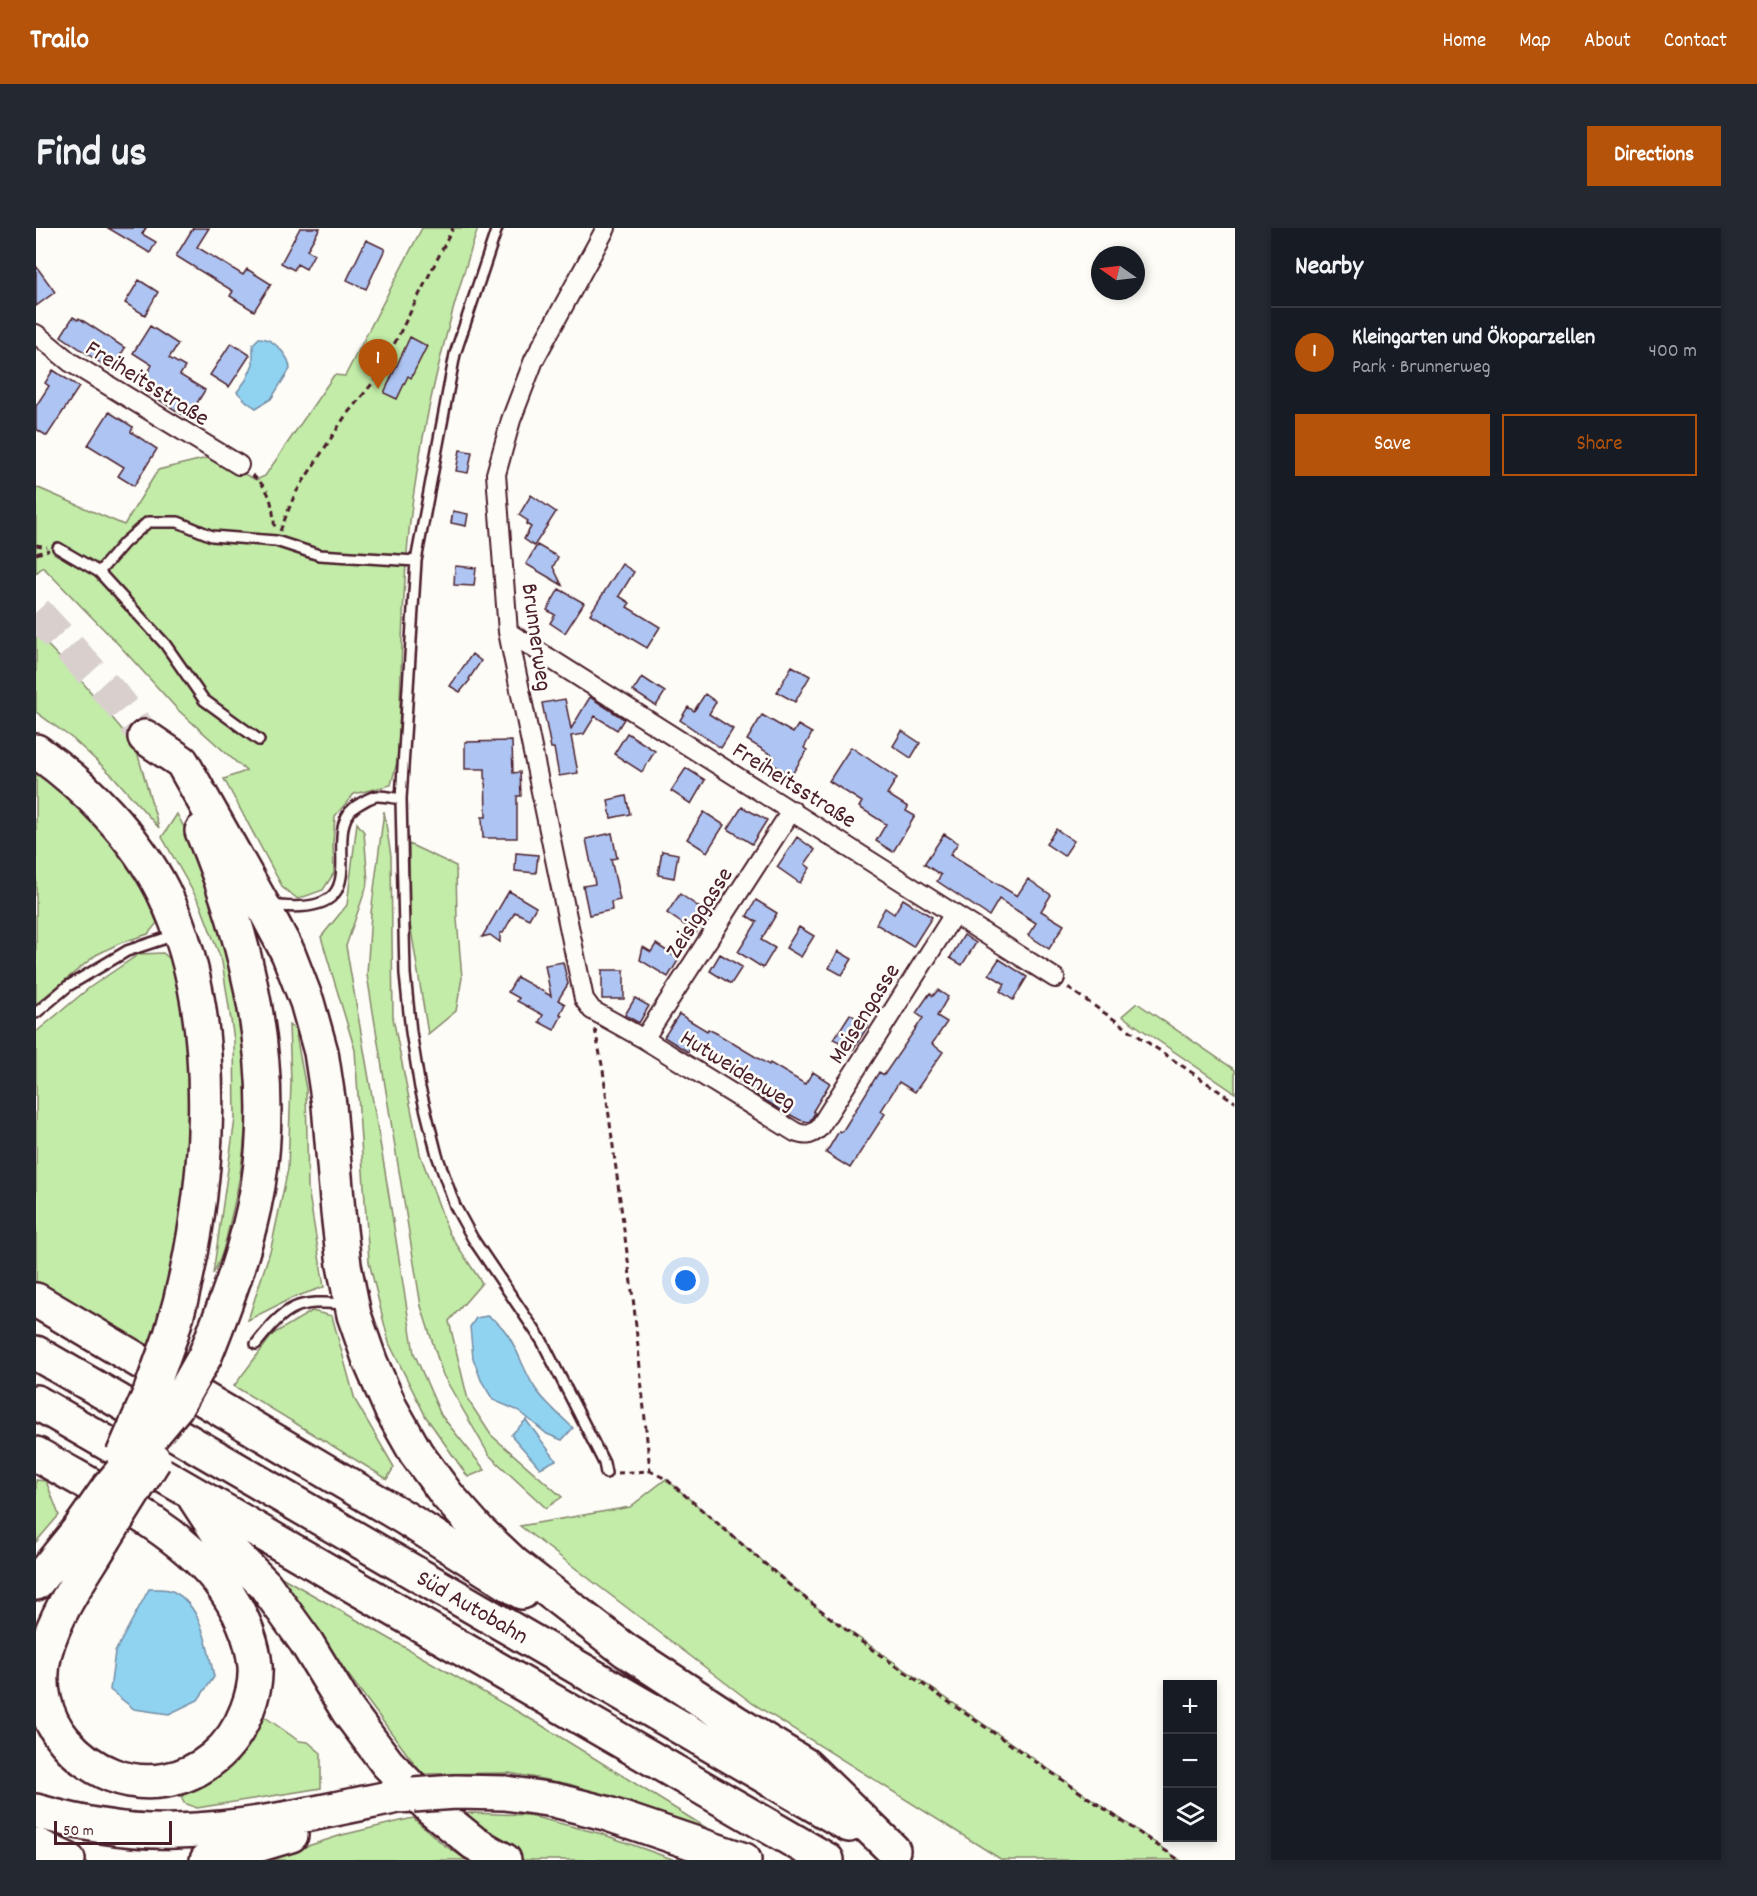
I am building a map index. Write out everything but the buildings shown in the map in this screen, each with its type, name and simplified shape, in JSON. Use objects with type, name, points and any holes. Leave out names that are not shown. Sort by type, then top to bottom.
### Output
[{"type":"highway","points":[[36,730],[80,767],[87,794]]},
{"type":"highway","points":[[109,1487],[176,1407],[205,1356],[243,1249],[258,1186],[262,1139],[264,1082],[244,954],[226,893],[202,832],[171,776],[145,737],[182,762],[288,953],[307,1002],[321,1052],[330,1105],[338,1212],[344,1265],[352,1305],[370,1361],[391,1409],[416,1453],[447,1495],[478,1530],[514,1564],[625,1650]]},
{"type":"highway","points":[[36,751],[70,777],[108,814],[139,853],[163,890],[180,933],[194,982],[201,1027],[205,1124],[201,1187],[195,1239],[184,1294],[150,1393],[109,1487],[92,1534],[70,1595],[52,1631],[45,1654],[42,1677],[44,1702],[54,1728],[73,1750],[97,1770],[122,1780],[148,1783],[177,1779],[201,1767],[223,1750],[241,1727],[251,1699],[255,1668],[250,1638],[239,1609],[216,1579],[189,1551],[155,1524],[51,1468]]},
{"type":"highway","points":[[36,1300],[405,1518],[542,1604],[625,1650],[805,1765],[901,1855]]},
{"type":"highway","name":"Süd Autobahn","points":[[36,1353],[901,1855]]},
{"type":"highway","name":"Süd Autobahn","points":[[36,1402],[827,1860]]},
{"type":"highway","points":[[36,1583],[92,1534],[170,1435],[176,1407]]},
{"type":"highway","points":[[191,1492],[227,1547],[265,1585],[306,1642],[348,1711],[387,1763],[431,1808],[474,1842],[504,1860]]},
{"type":"highway","points":[[36,1811],[72,1821],[122,1829],[175,1831],[228,1827],[398,1805],[413,1795],[456,1792],[505,1793],[554,1800],[594,1811],[744,1860]]},
{"type":"highway","points":[[219,1856],[342,1813]]},
{"type":"highway","points":[[36,1845],[68,1860]]},
{"type":"street","name":"Brunnerweg","points":[[592,1010],[584,999],[508,632],[496,474],[511,420],[534,360],[606,228]]},
{"type":"street","name":"Freiheitsstraße","points":[[36,334],[70,362],[239,465]]},
{"type":"street","name":"Freiheitsstraße","points":[[508,632],[1054,978]]},
{"type":"street","name":"Zeisiggasse","points":[[644,1039],[792,810]]},
{"type":"street","name":"Meisengasse","points":[[810,1135],[819,1128],[954,914]]},
{"type":"street","points":[[592,1010],[644,1039]]},
{"type":"street","name":"Hutweidenweg","points":[[644,1039],[795,1132],[803,1136],[810,1135]]},
{"type":"lane","points":[[497,228],[455,354],[416,561],[401,799],[405,974],[420,1088],[455,1206],[473,1239],[542,1341],[604,1463],[606,1473]]},
{"type":"lane","points":[[99,572],[124,543],[148,522],[178,522],[212,536],[276,541],[319,555],[416,561]]},
{"type":"lane","points":[[58,548],[99,572],[165,644],[204,700],[260,740]]},
{"type":"lane","points":[[262,904],[291,908],[313,906],[329,898],[340,884],[344,868],[341,834],[345,818],[357,805],[375,796],[401,799]]},
{"type":"lane","points":[[36,1013],[68,986],[127,951],[180,933]]},
{"type":"lane","points":[[256,1344],[277,1318],[300,1304],[327,1302],[352,1305]]},
{"type":"path","points":[[276,541],[294,494],[346,415],[378,378],[453,228]]},
{"type":"path","points":[[239,465],[261,481],[272,498],[276,541]]},
{"type":"path","points":[[1054,978],[1235,1102]]},
{"type":"path","points":[[592,1010],[614,1144],[634,1306],[650,1471]]},
{"type":"path","points":[[606,1473],[650,1471],[666,1479],[800,1594],[867,1646],[1179,1860]]},
{"type":"green space","points":[[422,228],[478,228],[457,294],[418,464],[409,530],[404,595],[398,758],[391,785],[354,794],[335,816],[334,873],[323,890],[298,899],[283,888],[224,779],[246,771],[178,710],[43,567],[36,573],[36,487],[124,525],[158,470],[211,457],[256,480],[265,476],[334,375],[345,376]]},
{"type":"green space","points":[[36,633],[79,678],[135,745],[159,828],[113,776],[73,739],[36,712]]},
{"type":"green space","points":[[36,767],[92,817],[135,872],[157,923],[148,934],[120,943],[96,955],[36,1004]]},
{"type":"green space","points":[[384,811],[391,856],[393,1018],[420,1154],[449,1233],[482,1283],[449,1321],[468,1400],[491,1435],[562,1497],[546,1508],[489,1455],[443,1375],[421,1306],[367,975],[371,913]]},
{"type":"green space","points":[[177,814],[202,865],[218,912],[238,995],[243,1037],[246,1121],[242,1163],[226,1241],[213,1274],[235,1119],[234,1040],[222,962],[200,904],[162,837]]},
{"type":"green space","points":[[357,823],[364,832],[368,882],[346,946],[414,1353],[441,1415],[485,1470],[468,1477],[426,1417],[389,1343],[369,1262],[355,1050],[321,937],[347,905]]},
{"type":"green space","points":[[409,844],[456,866],[457,919],[462,978],[456,1011],[428,1034],[410,923]]},
{"type":"green space","points":[[163,953],[175,963],[187,1017],[194,1107],[173,1277],[151,1348],[36,1282],[36,1032],[89,988],[139,954]]},
{"type":"green space","points":[[1137,1003],[1235,1070],[1235,1093],[1122,1016]]},
{"type":"green space","points":[[289,1025],[295,1029],[306,1089],[308,1188],[324,1287],[292,1298],[248,1320],[271,1248],[288,1169],[291,1082]]},
{"type":"green space","points":[[312,1311],[332,1316],[355,1400],[394,1467],[387,1479],[234,1386],[273,1334]]},
{"type":"green space","points":[[666,1479],[826,1615],[1180,1860],[1002,1860],[752,1703],[520,1526],[630,1507]]},
{"type":"green space","points":[[36,1480],[46,1481],[59,1515],[36,1542]]},
{"type":"green space","points":[[271,1571],[541,1725],[713,1832],[569,1784],[509,1773],[422,1774]]},
{"type":"green space","points":[[265,1717],[299,1741],[308,1742],[321,1753],[321,1788],[197,1808],[184,1803],[181,1797],[226,1770]]},
{"type":"green space","points":[[456,1814],[527,1815],[602,1834],[675,1860],[523,1860],[502,1849]]},
{"type":"green space","points":[[413,1818],[444,1845],[467,1860],[264,1860],[342,1835]]},
{"type":"water","points":[[259,338],[270,341],[280,349],[290,369],[271,399],[256,408],[237,392],[246,380],[253,364],[253,344]]},
{"type":"water","points":[[487,1316],[496,1321],[510,1338],[539,1394],[573,1428],[562,1440],[547,1434],[519,1411],[493,1400],[481,1380],[473,1358],[470,1327],[476,1318]]},
{"type":"water","points":[[526,1420],[556,1460],[540,1468],[511,1435]]},
{"type":"water","points":[[149,1589],[172,1591],[190,1606],[202,1628],[214,1677],[198,1700],[169,1714],[134,1709],[110,1690],[115,1652]]},
{"type":"tunnel","points":[[36,612],[118,701],[145,737]]},
{"type":"place","name":"Kleingarten und Ökoparzellen","points":[[378,389]]}]
